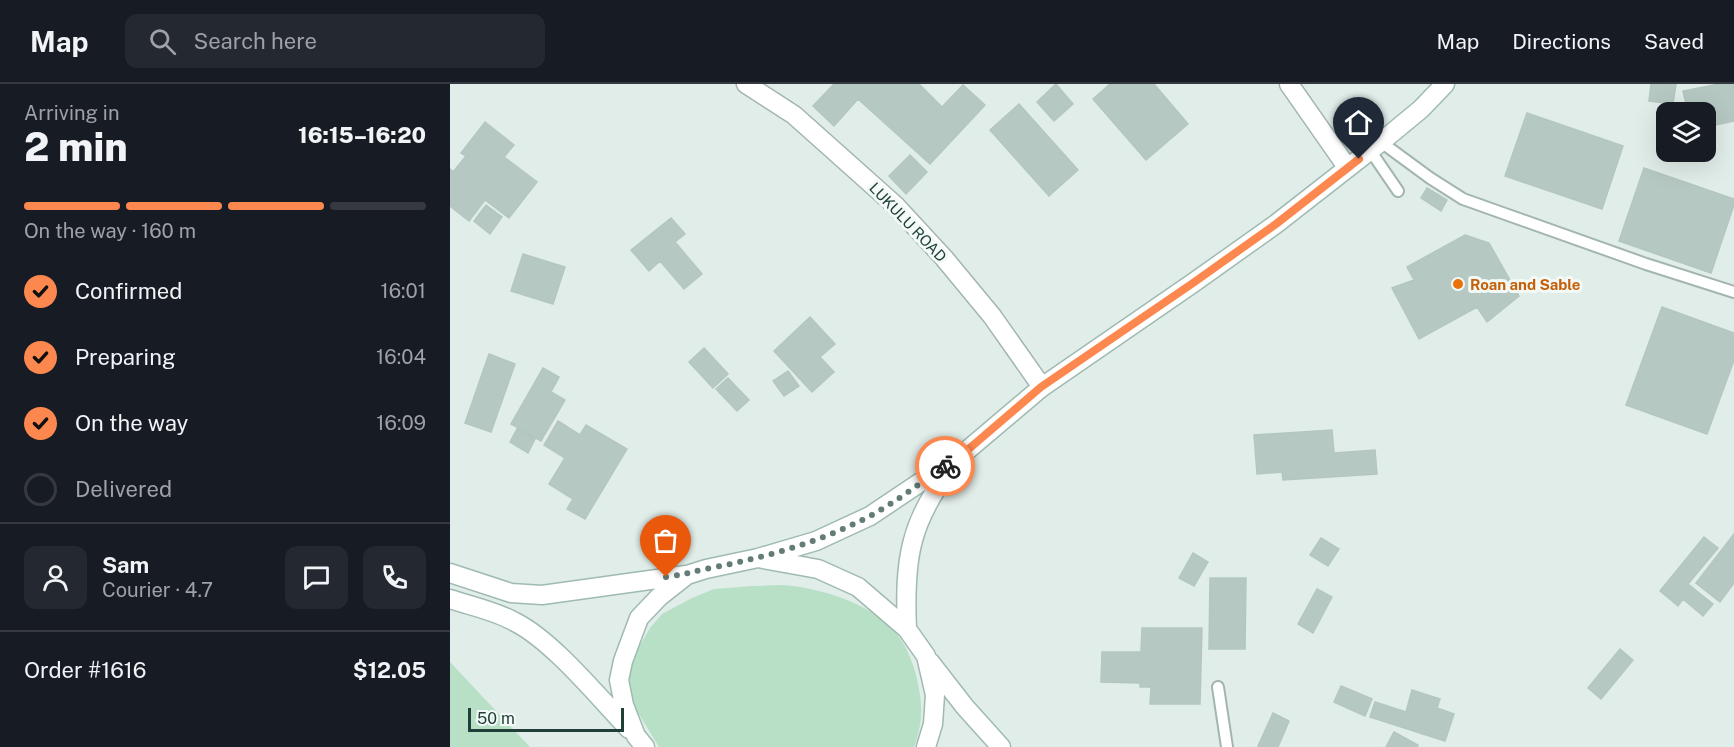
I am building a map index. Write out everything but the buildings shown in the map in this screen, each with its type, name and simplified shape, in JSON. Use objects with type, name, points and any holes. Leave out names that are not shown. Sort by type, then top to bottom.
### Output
[{"type":"street","name":"LUKULU ROAD","points":[[746,84],[794,115],[896,206],[944,258],[992,316],[1041,387]]},
{"type":"street","points":[[1289,84],[1347,167]]},
{"type":"street","points":[[450,573],[511,593],[542,595],[687,575],[758,558],[816,541],[870,516],[964,453],[1041,387],[1276,224],[1376,146],[1420,109],[1445,84]]},
{"type":"street","points":[[907,629],[905,589],[913,536],[924,509],[964,453]]},
{"type":"street","points":[[758,558],[818,569],[858,586],[907,629],[964,707],[1001,747]]},
{"type":"street","points":[[640,742],[624,705],[619,680],[623,661],[639,618],[659,597],[687,575]]},
{"type":"street","points":[[450,599],[516,622],[539,639],[566,663],[640,742]]},
{"type":"street","points":[[926,656],[935,695],[933,724],[926,747]]},
{"type":"lane","points":[[1376,146],[1398,191]]},
{"type":"lane","points":[[1376,146],[1463,199],[1646,264],[1734,292]]},
{"type":"lane","points":[[1218,687],[1227,747]]},
{"type":"green space","points":[[788,585],[837,596],[865,609],[889,626],[908,652],[919,688],[920,722],[914,747],[659,747],[634,706],[627,680],[638,649],[650,628],[662,614],[692,598],[714,589]]},
{"type":"green space","points":[[450,662],[530,747],[450,747]]},
{"type":"way so far","points":[[666,577],[687,575],[758,558],[816,541],[870,516],[945,466]]},
{"type":"place","name":"Roan and Sable","points":[[1458,284]]},
{"type":"route","points":[[945,466],[964,453],[1041,387],[1276,224],[1359,159]]}]
